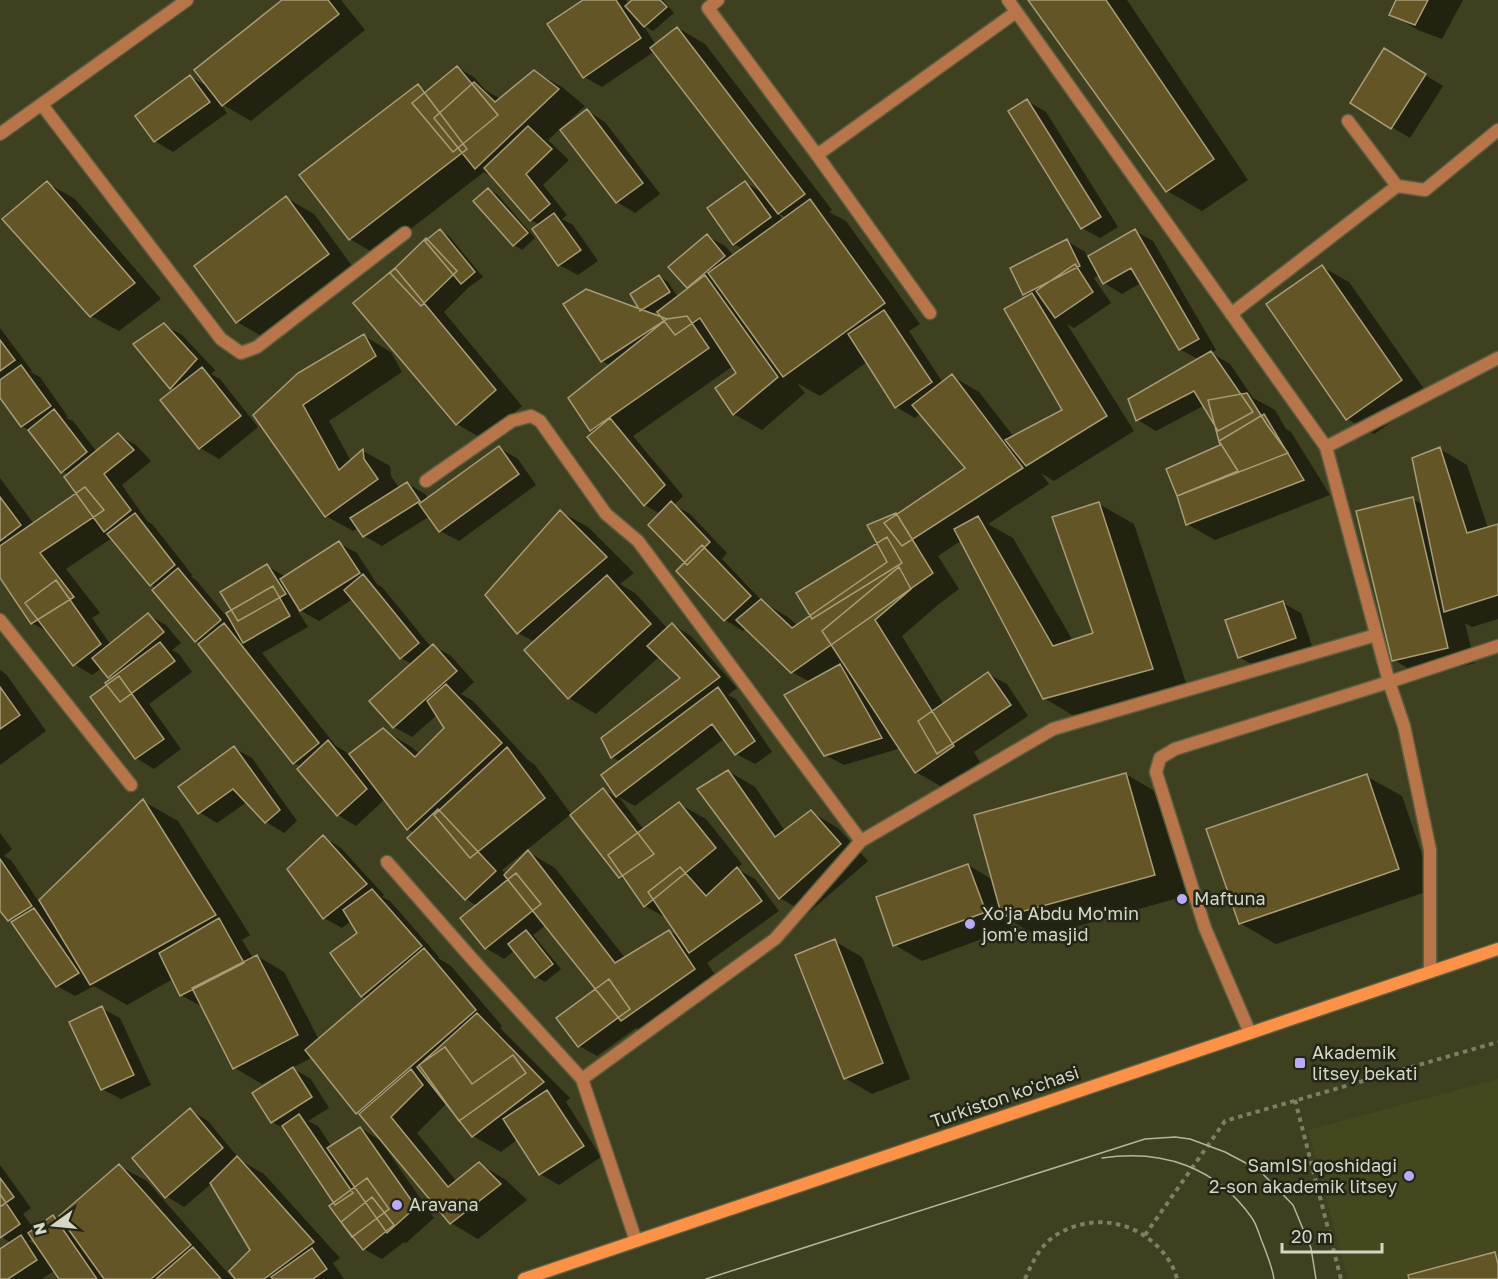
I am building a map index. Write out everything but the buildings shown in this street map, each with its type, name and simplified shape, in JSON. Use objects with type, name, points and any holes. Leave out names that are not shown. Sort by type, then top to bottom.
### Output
[{"type":"main road","name":"Turkiston ko'chasi","points":[[524,1279],[1498,949]]},
{"type":"street","points":[[0,135],[187,0]]},
{"type":"street","points":[[718,0],[708,8],[930,313]]},
{"type":"street","points":[[1008,0],[1326,447],[1389,682],[1404,726],[1430,850],[1430,972]]},
{"type":"street","points":[[817,155],[1016,12]]},
{"type":"street","points":[[42,105],[220,339],[242,353],[257,347],[405,233]]},
{"type":"street","points":[[1348,121],[1397,186],[1425,190],[1498,130]]},
{"type":"street","points":[[1231,314],[1397,186]]},
{"type":"street","points":[[1326,447],[1498,358]]},
{"type":"street","points":[[426,481],[512,421],[531,416],[540,421],[606,514],[638,541],[861,841]]},
{"type":"street","points":[[0,620],[131,785]]},
{"type":"street","points":[[582,1079],[775,939],[861,841],[1053,729],[1377,635]]},
{"type":"street","points":[[1250,1033],[1205,928],[1156,772],[1160,758],[1175,749],[1498,646]]},
{"type":"street","points":[[387,862],[582,1079],[636,1241]]},
{"type":"path","points":[[1145,1235],[1225,1121],[1498,1042]]},
{"type":"path","points":[[1295,1100],[1341,1279]]},
{"type":"path","points":[[1025,1279],[1035,1256],[1052,1238],[1074,1226],[1098,1221],[1123,1224],[1145,1235],[1164,1252],[1177,1279]]},
{"type":"shaded area","name":"SamISI qoshidagi 2-son akademik litsey","points":[[1498,1079],[1498,1279],[1348,1279],[1308,1130]]},
{"type":"tram line","points":[[706,1279],[1145,1139],[1175,1137],[1190,1139],[1225,1152],[1259,1170],[1293,1205],[1311,1248],[1316,1279]]},
{"type":"tram line","points":[[1102,1158],[1146,1156],[1167,1160],[1205,1174],[1238,1200],[1254,1221],[1274,1279]]},
{"type":"place","name":"Maftuna","points":[[1182,899]]},
{"type":"place","name":"Xo'ja Abdu Mo'min jom'e masjid","points":[[970,924]]},
{"type":"place","name":"Akademik litsey bekati","points":[[1300,1063]]},
{"type":"place","name":"SamISI qoshidagi 2-son akademik litsey","points":[[1409,1176]]},
{"type":"place","name":"Aravana","points":[[397,1205]]}]
